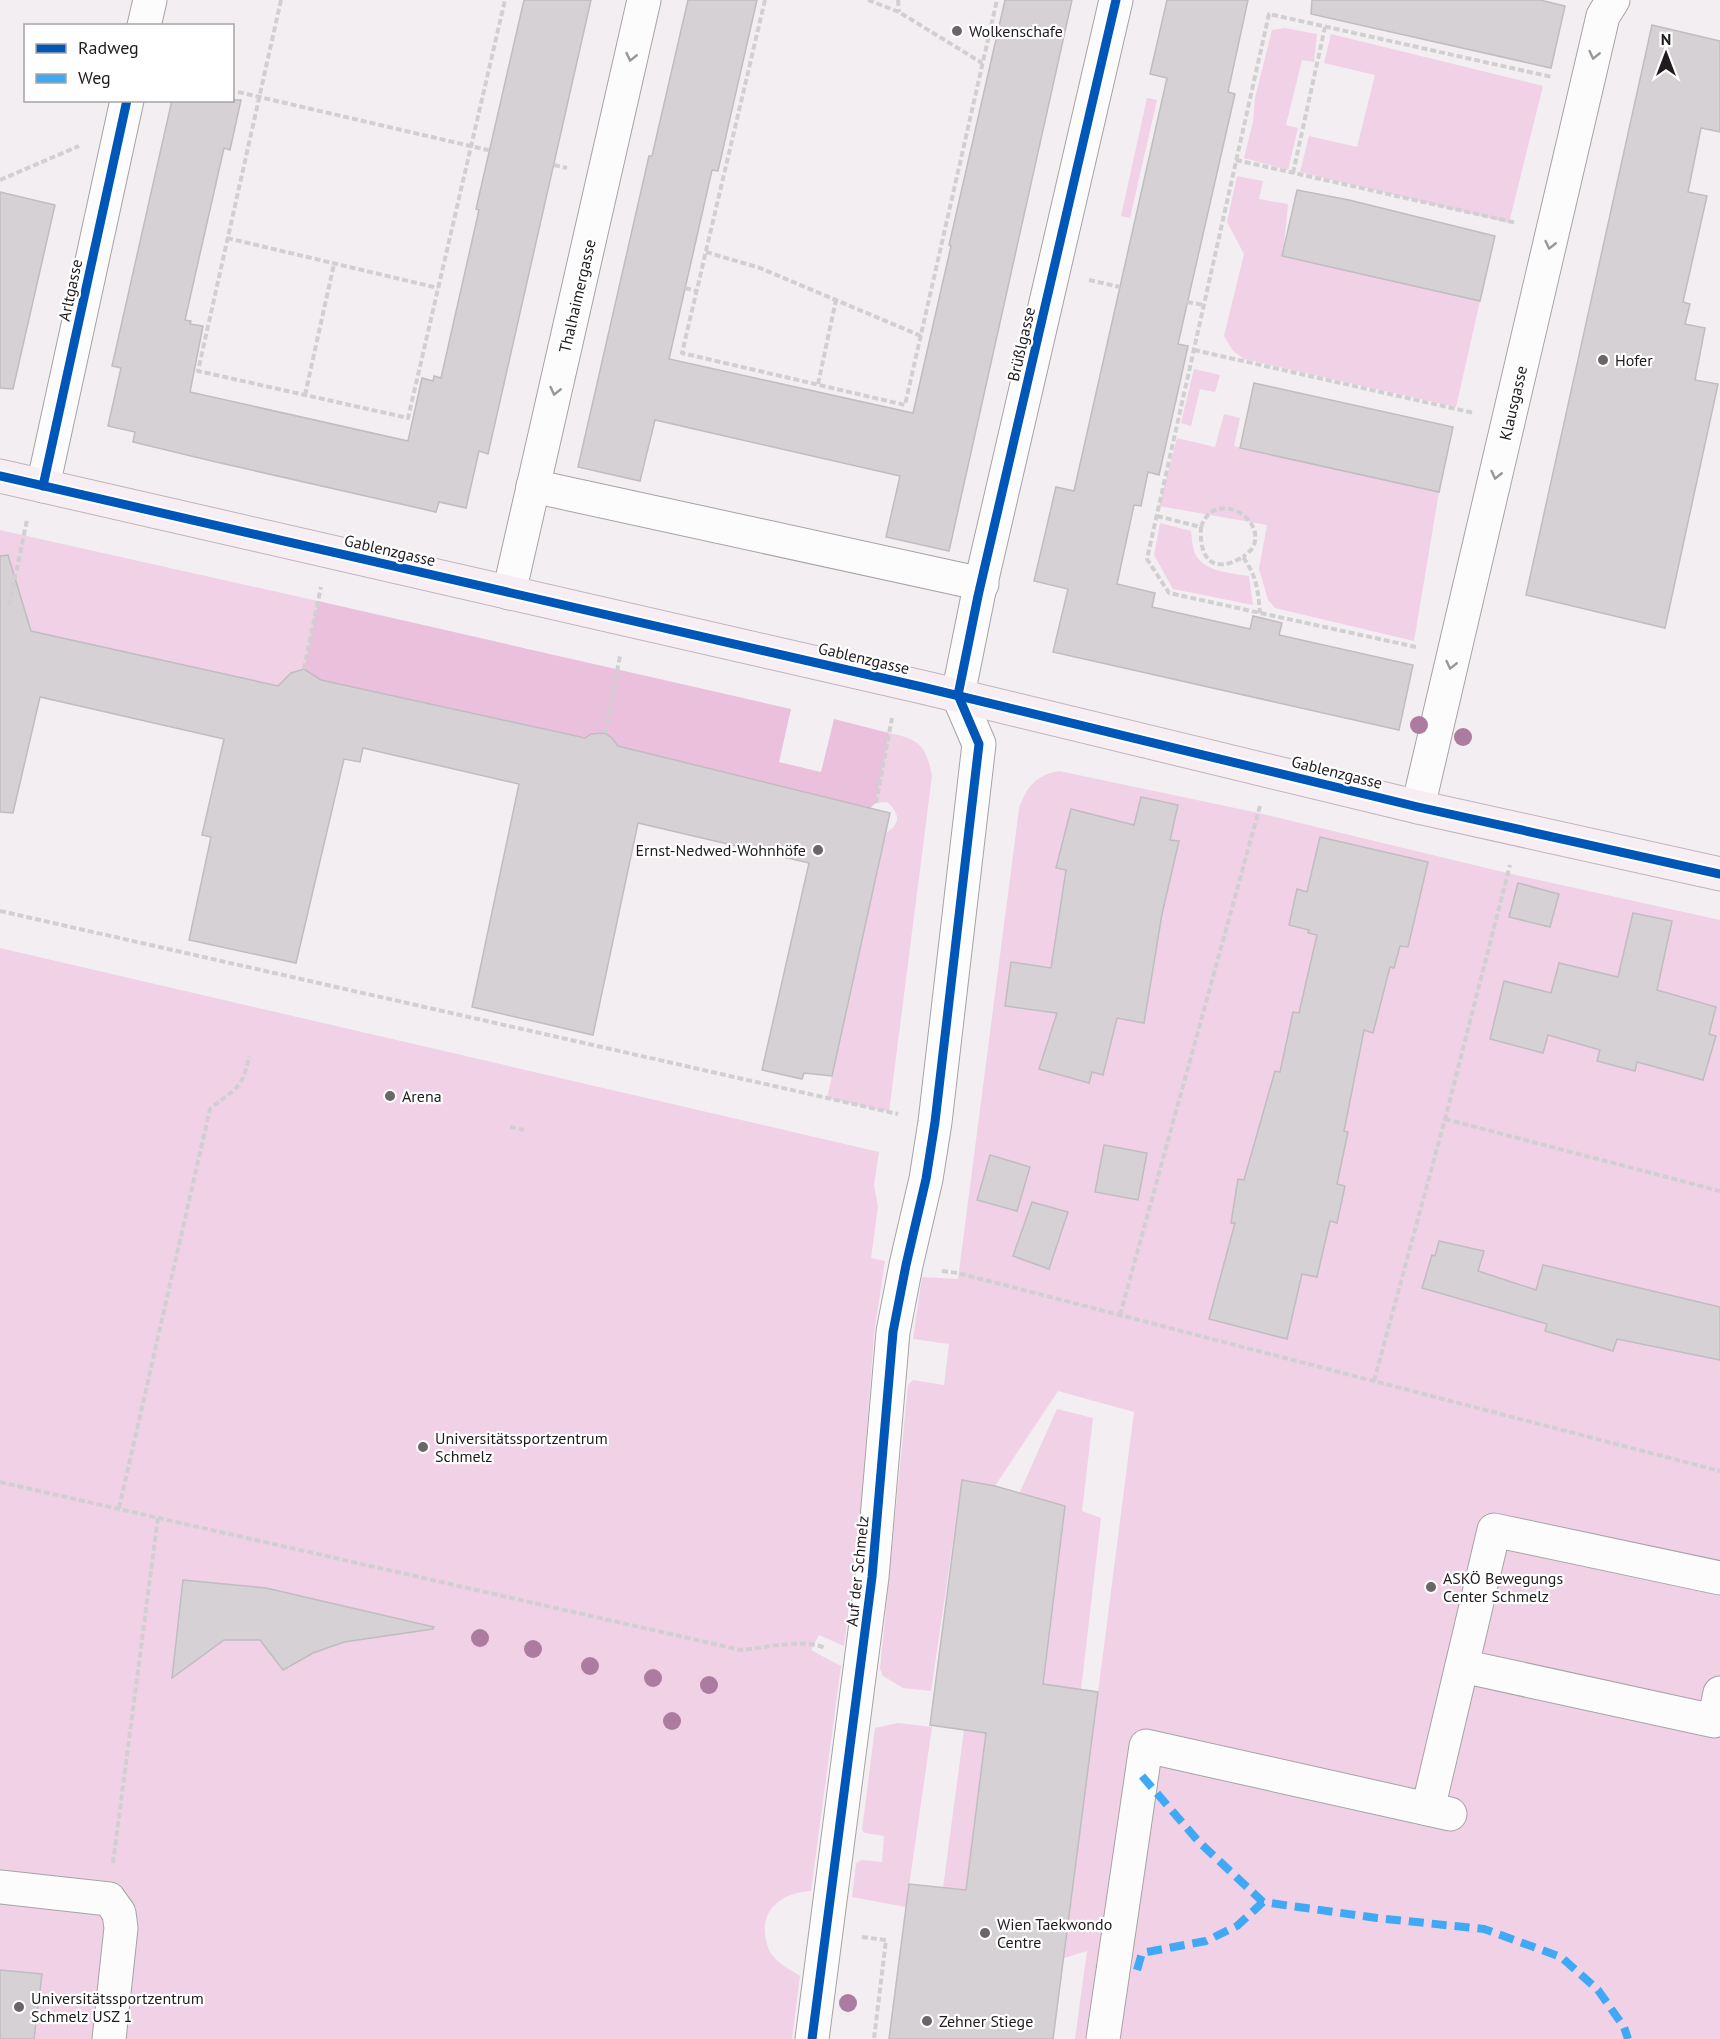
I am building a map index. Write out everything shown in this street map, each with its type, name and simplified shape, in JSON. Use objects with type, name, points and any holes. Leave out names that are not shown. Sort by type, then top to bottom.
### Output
[{"type":"main road","name":"Gablenzgasse","points":[[0,477],[958,695],[1418,807],[1720,874]]},
{"type":"street","points":[[144,24],[150,0]]},
{"type":"street","name":"Thalhaimergasse","points":[[509,593],[644,0]]},
{"type":"street","name":"Brüßlgasse","points":[[958,695],[1116,0]]},
{"type":"street","name":"Klausgasse","points":[[1418,807],[1603,16],[1613,0]]},
{"type":"street","name":"Arltgasse","points":[[38,485],[124,114]]},
{"type":"street","points":[[534,486],[982,584]]},
{"type":"street","name":"Auf der Schmelz","points":[[812,2039],[861,1664],[880,1492],[893,1332],[926,1179],[936,1115],[979,744],[958,695]]},
{"type":"street","points":[[1103,2039],[1146,1746],[1439,1812],[1462,1666],[1494,1530],[1720,1578]]},
{"type":"street","points":[[1462,1666],[1714,1721],[1720,1693]]},
{"type":"street","points":[[0,1887],[108,1899],[119,1913],[121,1928],[109,2039]]},
{"type":"path","points":[[281,0],[198,371],[408,418],[505,0]]},
{"type":"path","points":[[765,0],[682,353],[905,405],[997,0]]},
{"type":"path","points":[[868,0],[899,12],[982,64]]},
{"type":"path","points":[[898,0],[899,12]]},
{"type":"path","points":[[1454,656],[1169,593],[1147,560],[1269,14],[1587,85]]},
{"type":"path","points":[[1293,173],[1326,27]]},
{"type":"path","points":[[238,92],[492,151]]},
{"type":"path","points":[[0,180],[124,114]]},
{"type":"path","points":[[1236,160],[1553,232]]},
{"type":"path","points":[[227,238],[438,288]]},
{"type":"path","points":[[706,252],[760,268],[921,336]]},
{"type":"path","points":[[305,395],[334,264]]},
{"type":"path","points":[[685,288],[696,291]]},
{"type":"path","points":[[818,384],[836,300]]},
{"type":"path","points":[[1187,302],[1204,305]]},
{"type":"path","points":[[1194,350],[1509,421]]},
{"type":"path","points":[[9,606],[38,485]]},
{"type":"path","points":[[1233,508],[1246,516],[1252,525],[1254,536],[1253,546],[1243,558],[1224,566],[1211,561],[1202,551],[1201,527],[1204,517],[1215,510],[1233,508]]},
{"type":"path","points":[[1157,516],[1201,527]]},
{"type":"path","points":[[304,669],[328,552]]},
{"type":"path","points":[[1243,558],[1253,572],[1258,589],[1260,614]]},
{"type":"path","points":[[605,733],[627,620]]},
{"type":"path","points":[[876,803],[900,682]]},
{"type":"path","points":[[1120,1315],[1270,771]]},
{"type":"path","points":[[1374,1380],[1445,1119],[1507,873],[1521,830]]},
{"type":"path","points":[[0,911],[936,1115]]},
{"type":"path","points":[[119,1508],[210,1109],[239,1086],[244,1077],[249,1056]]},
{"type":"path","points":[[1445,1119],[1720,1191]]},
{"type":"path","points":[[510,1127],[524,1130]]},
{"type":"path","points":[[906,1265],[958,1273],[1720,1471]]},
{"type":"path","points":[[0,1482],[741,1650],[815,1644],[861,1664]]},
{"type":"path","points":[[108,1899],[158,1517]]},
{"type":"path","points":[[826,1933],[886,1940],[873,2039]]},
{"type":"shaded area","points":[[1285,28],[1317,34],[1314,62],[1302,60],[1286,125],[1298,128],[1288,170],[1244,158],[1253,122],[1255,98],[1272,30]]},
{"type":"shaded area","points":[[1331,34],[1543,86],[1509,223],[1300,172],[1309,136],[1357,147],[1375,75],[1324,63]]},
{"type":"shaded area","points":[[1147,98],[1157,100],[1130,218],[1121,216]]},
{"type":"shaded area","points":[[1237,176],[1263,181],[1259,199],[1288,204],[1283,256],[1480,301],[1456,407],[1244,359],[1233,351],[1224,336],[1244,254],[1227,222]]},
{"type":"shaded area","points":[[1194,369],[1220,375],[1215,392],[1200,389],[1191,426],[1181,423]]},
{"type":"shaded area","points":[[1224,414],[1240,418],[1234,446],[1439,492],[1414,641],[1275,608],[1268,600],[1259,569],[1267,525],[1159,506],[1177,438],[1215,447]]},
{"type":"shaded area","points":[[1160,523],[1191,531],[1194,551],[1203,563],[1217,570],[1249,576],[1253,605],[1173,589],[1154,555]]},
{"type":"shaded area","points":[[0,530],[318,601],[304,669],[290,675],[281,687],[29,630],[26,613],[0,609]]},
{"type":"shaded area","points":[[318,601],[791,709],[779,762],[821,772],[834,719],[889,733],[876,803],[870,808],[630,749],[627,762],[605,733],[591,734],[582,742],[568,734],[339,684],[336,699],[304,669]]},
{"type":"shaded area","points":[[889,733],[908,738],[920,746],[927,757],[932,776],[889,1112],[827,1098],[886,833],[894,826],[897,818],[887,802],[876,803]]},
{"type":"shaded area","points":[[1059,771],[1254,812],[1507,873],[1720,920],[1720,2039],[1075,2039],[1087,1951],[1064,1958],[1134,1412],[1058,1391],[995,1486],[962,1480],[931,1691],[903,1688],[883,1676],[880,1669],[908,1385],[913,1380],[944,1385],[949,1344],[913,1339],[922,1277],[958,1279],[1019,809],[1025,794],[1033,783]]},
{"type":"shaded area","name":"Universitätssportzentrum Schmelz","points":[[0,948],[879,1152],[874,1185],[878,1207],[871,1258],[885,1261],[874,1334],[861,1512],[844,1646],[819,1635],[811,1650],[841,1666],[811,1891],[793,1894],[777,1902],[767,1916],[765,1924],[766,1940],[771,1954],[782,1965],[800,1976],[792,2039],[0,2039]]},
{"type":"shaded area","points":[[1057,1409],[1093,1418],[1082,1511],[1101,1518],[1081,1690],[1043,1684],[1065,1507],[1019,1494]]},
{"type":"shaded area","points":[[898,1723],[932,1727],[906,1907],[852,1897],[856,1863],[862,1860],[882,1862],[884,1836],[865,1833],[862,1830],[875,1728]]},
{"type":"shaded area","points":[[964,1730],[986,1733],[966,1890],[943,1888]]},
{"type":"building","points":[[524,0],[591,0],[488,454],[479,451],[466,508],[439,502],[436,512],[216,462],[133,442],[135,432],[108,426],[121,368],[112,366],[172,102],[241,100],[230,150],[224,148],[185,320],[191,321],[190,324],[203,326],[190,392],[408,441],[422,378],[433,381],[434,376],[441,378],[479,210],[476,209]]},
{"type":"building","points":[[688,0],[757,0],[718,171],[712,170],[669,359],[913,413],[1005,0],[1072,0],[949,551],[886,537],[900,476],[655,420],[640,481],[578,467],[649,156],[652,156]]},
{"type":"building","points":[[1167,0],[1248,0],[1228,92],[1235,94],[1178,344],[1188,346],[1178,391],[1159,475],[1148,472],[1141,506],[1134,505],[1117,584],[1155,593],[1152,607],[1250,629],[1253,616],[1282,623],[1279,635],[1413,665],[1399,730],[1053,652],[1068,589],[1034,581],[1056,487],[1074,491],[1167,78],[1150,74]]},
{"type":"building","points":[[1312,0],[1540,0],[1565,6],[1551,68],[1311,14]]},
{"type":"building","points":[[1652,25],[1720,41],[1720,132],[1701,128],[1688,192],[1707,196],[1683,302],[1690,304],[1685,324],[1705,328],[1695,380],[1718,384],[1665,628],[1526,595]]},
{"type":"building","points":[[1297,190],[1349,200],[1495,236],[1480,301],[1282,256]]},
{"type":"building","points":[[0,192],[55,205],[13,389],[0,388]]},
{"type":"building","points":[[1254,383],[1453,427],[1439,492],[1240,448]]},
{"type":"building","name":"Ernst-Nedwed-Wohnhöfe","points":[[8,555],[31,631],[278,686],[291,673],[304,669],[321,680],[585,738],[591,734],[605,733],[618,746],[890,813],[832,1076],[804,1073],[802,1079],[762,1070],[809,863],[638,823],[593,1035],[472,1007],[519,784],[363,748],[360,762],[344,759],[296,963],[189,940],[211,837],[202,835],[224,739],[40,697],[13,813],[0,812],[0,556]]},
{"type":"building","points":[[1141,797],[1178,805],[1170,840],[1179,841],[1162,914],[1144,1023],[1117,1018],[1103,1075],[1092,1072],[1089,1083],[1039,1069],[1057,1013],[1005,1006],[1011,962],[1051,968],[1066,870],[1056,868],[1071,809],[1134,825]]},
{"type":"building","points":[[1320,837],[1428,862],[1408,947],[1400,946],[1394,968],[1390,967],[1373,1033],[1364,1030],[1344,1131],[1348,1132],[1337,1184],[1345,1186],[1337,1223],[1330,1221],[1317,1277],[1302,1274],[1287,1339],[1209,1319],[1235,1223],[1231,1223],[1238,1179],[1244,1180],[1275,1071],[1280,1072],[1293,1012],[1299,1013],[1317,935],[1308,933],[1309,930],[1289,925],[1297,889],[1307,892]]},
{"type":"building","points":[[1518,883],[1559,894],[1550,927],[1509,917]]},
{"type":"building","points":[[1633,913],[1672,921],[1657,990],[1716,1007],[1709,1034],[1716,1036],[1703,1080],[1637,1062],[1635,1071],[1597,1061],[1600,1050],[1548,1035],[1543,1053],[1490,1039],[1504,981],[1551,993],[1559,963],[1618,977]]},
{"type":"building","points":[[1104,1145],[1147,1153],[1138,1200],[1095,1192]]},
{"type":"building","points":[[990,1155],[1030,1167],[1017,1211],[977,1200]]},
{"type":"building","points":[[1032,1202],[1068,1212],[1049,1269],[1013,1256]]},
{"type":"building","points":[[1439,1241],[1484,1251],[1478,1271],[1536,1290],[1543,1265],[1720,1307],[1720,1360],[1617,1339],[1613,1351],[1545,1331],[1547,1324],[1422,1288],[1432,1255],[1435,1256]]},
{"type":"building","points":[[962,1480],[995,1486],[1065,1506],[1043,1684],[1098,1692],[1053,2039],[889,2039],[909,1884],[966,1890],[986,1733],[930,1725]]},
{"type":"building","points":[[183,1580],[266,1588],[434,1627],[433,1629],[344,1642],[313,1653],[283,1670],[260,1640],[224,1640],[172,1678]]},
{"type":"building","name":"Universitätssportzentrum Schmelz USZ 1","points":[[0,1970],[42,1974],[34,2039],[0,2039]]},
{"type":"marked path","points":[[1142,1776],[1199,1842],[1263,1902],[1377,1918],[1484,1929],[1561,1957],[1598,1990],[1624,2027],[1628,2039]]},
{"type":"marked path","points":[[1137,1970],[1142,1953],[1206,1941],[1237,1926],[1263,1902]]},
{"type":"cycle path","points":[[958,695],[978,596],[1116,0]]},
{"type":"cycle path","points":[[43,486],[127,102]]},
{"type":"cycle path","points":[[0,476],[922,687],[1418,807],[1720,874]]},
{"type":"cycle path","points":[[812,2039],[872,1577],[893,1332],[926,1179],[935,1122],[979,744],[958,695]]},
{"type":"place","name":"Wolkenschafe","points":[[957,31]]},
{"type":"place","name":"Hofer","points":[[1603,360]]},
{"type":"place","name":"Ernst-Nedwed-Wohnhöfe","points":[[818,850]]},
{"type":"place","name":"Arena","points":[[390,1096]]},
{"type":"place","name":"Universitätssportzentrum Schmelz","points":[[423,1447]]},
{"type":"place","name":"ASKÖ Bewegungs Center Schmelz","points":[[1431,1587]]},
{"type":"place","name":"Wien Taekwondo Centre","points":[[985,1933]]},
{"type":"place","name":"Universitätssportzentrum Schmelz USZ 1","points":[[19,2007]]},
{"type":"place","name":"Zehner Stiege","points":[[927,2021]]}]
